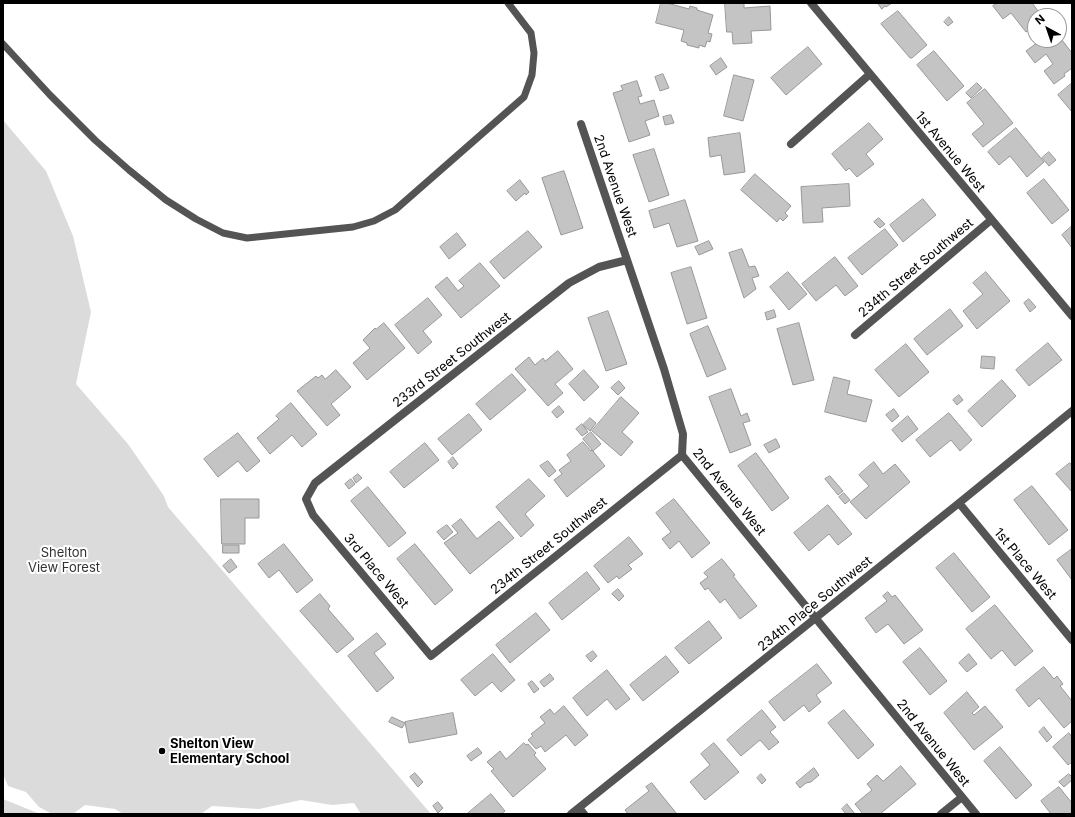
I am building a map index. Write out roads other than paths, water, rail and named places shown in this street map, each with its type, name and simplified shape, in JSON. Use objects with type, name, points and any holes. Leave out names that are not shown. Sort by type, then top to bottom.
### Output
[{"type":"street","name":"1st Avenue West","points":[[811,3],[1072,316]]},
{"type":"street","points":[[790,144],[870,74]]},
{"type":"street","name":"2nd Avenue West","points":[[581,124],[664,369],[683,434],[682,455],[976,814]]},
{"type":"street","name":"234th Street Southwest","points":[[855,335],[991,220]]},
{"type":"street","name":"233rd Street Southwest","points":[[306,499],[315,483],[569,283],[599,268],[627,260]]},
{"type":"street","name":"234th Place Southwest","points":[[571,814],[581,811],[1072,411]]},
{"type":"street","name":"234th Street Southwest","points":[[431,656],[682,455]]},
{"type":"street","name":"3rd Place West","points":[[306,499],[313,515],[431,656]]},
{"type":"street","name":"1st Place West","points":[[959,503],[1072,640]]},
{"type":"street","points":[[941,814],[962,797]]},
{"type":"lane","points":[[3,44],[50,95],[95,140],[166,200],[196,219],[223,233],[247,238],[353,227],[374,221],[396,210],[524,97],[532,75],[534,53],[531,33],[508,3]]},
{"type":"place","name":"Shelton View Elementary School","points":[[162,751]]},
{"type":"park label","name":"Shelton View Forest","points":[[64,560]]}]
